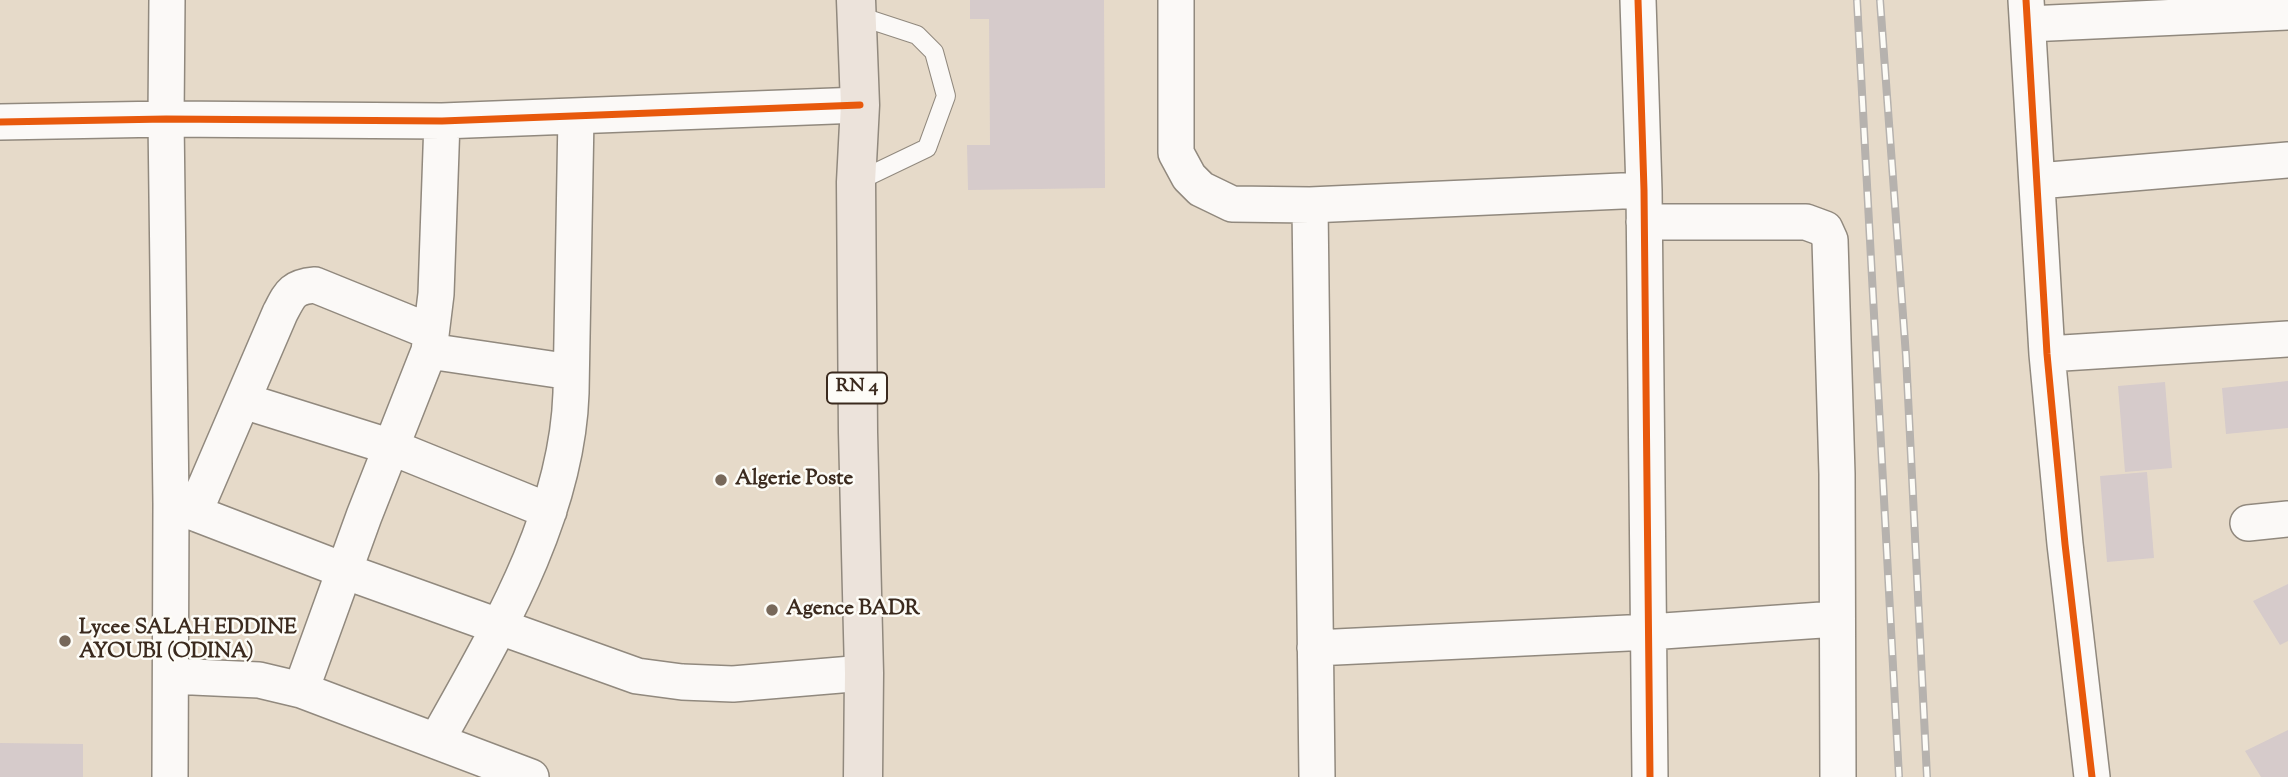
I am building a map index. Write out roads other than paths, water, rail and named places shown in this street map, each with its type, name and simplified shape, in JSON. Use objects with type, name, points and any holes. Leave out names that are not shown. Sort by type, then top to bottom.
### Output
[{"type":"main road","name":"RN 4","points":[[856,8],[860,105],[856,182],[864,673],[863,777]]},
{"type":"street","points":[[167,0],[166,119],[183,509],[171,676],[170,777]]},
{"type":"street","points":[[1176,0],[1176,153],[1189,177],[1201,189],[1232,204],[1644,206],[1806,222],[1825,229],[1830,240],[1837,474],[1838,777]]},
{"type":"street","points":[[1638,0],[1644,206],[1650,777]]},
{"type":"street","points":[[2092,777],[2065,544],[2047,354],[2027,12],[2288,12]]},
{"type":"street","points":[[0,122],[166,119],[442,121],[860,105]]},
{"type":"street","points":[[437,740],[500,626],[549,511],[570,419],[576,116]]},
{"type":"street","points":[[301,690],[430,341],[436,294],[442,121]]},
{"type":"street","points":[[2038,181],[2288,160]]},
{"type":"street","points":[[1310,205],[1317,777]]},
{"type":"street","points":[[183,509],[244,401],[289,295],[299,286],[314,285],[430,341],[571,372]]},
{"type":"street","points":[[2047,354],[2288,339]]},
{"type":"street","points":[[244,401],[391,447],[549,511]]},
{"type":"street","points":[[183,509],[344,571],[637,676],[733,684],[864,673]]},
{"type":"street","points":[[2248,523],[2288,519]]},
{"type":"street","points":[[1315,648],[1649,632],[1836,619]]},
{"type":"street","points":[[171,676],[259,680],[301,690],[531,777]]},
{"type":"lane","points":[[856,8],[917,34],[934,52],[946,96],[927,148],[856,182]]},
{"type":"railway","points":[[1857,0],[1899,777]]},
{"type":"railway","points":[[1880,0],[1906,356],[1927,777]]},
{"type":"place","name":"Algerie Poste","points":[[721,480]]},
{"type":"place","name":"Agence BADR","points":[[772,610]]},
{"type":"place","name":"Lycee SALAH EDDINE AYOUBI (ODINA)","points":[[65,641]]}]
